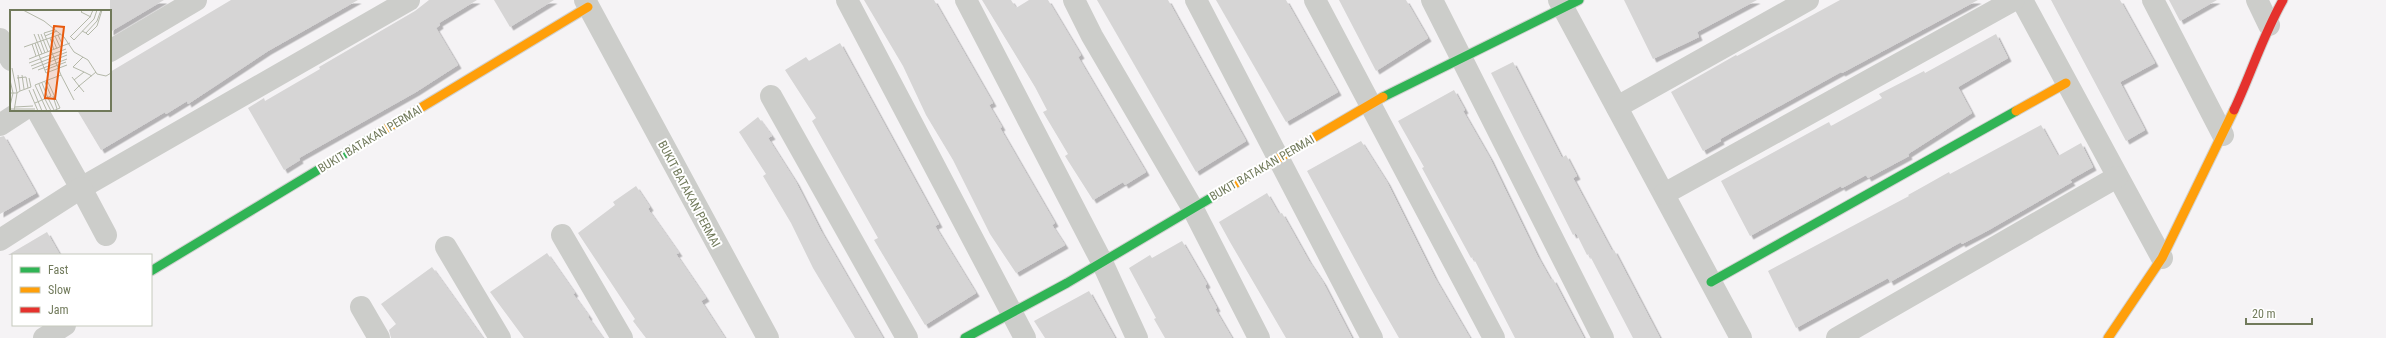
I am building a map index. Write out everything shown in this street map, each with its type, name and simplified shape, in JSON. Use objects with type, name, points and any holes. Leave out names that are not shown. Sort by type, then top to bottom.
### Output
[{"type":"street","points":[[111,50],[196,0]]},
{"type":"street","points":[[0,240],[81,188],[409,0]]},
{"type":"street","points":[[847,0],[1025,338]]},
{"type":"street","points":[[966,0],[1102,262],[1137,338]]},
{"type":"street","points":[[1074,0],[1092,36],[1193,209],[1259,338]]},
{"type":"street","points":[[1196,0],[1372,338]]},
{"type":"street","points":[[1315,0],[1369,105],[1494,338]]},
{"type":"street","points":[[1432,0],[1603,338]]},
{"type":"street","points":[[1617,107],[1808,0]]},
{"type":"street","points":[[1664,194],[2014,0]]},
{"type":"street","points":[[2022,0],[2162,258]]},
{"type":"street","points":[[2153,0],[2223,135]]},
{"type":"street","points":[[2257,0],[2269,25]]},
{"type":"street","points":[[2108,338],[2162,258],[2223,135],[2253,69],[2269,25],[2283,0]]},
{"type":"street","name":"BUKIT BATAKAN PERMAI","points":[[152,270],[587,3],[768,338]]},
{"type":"street","points":[[1567,3],[1617,107],[1741,338]]},
{"type":"street","name":"BUKIT BATAKAN PERMAI","points":[[965,338],[1012,314],[1278,160],[1369,105],[1567,3]]},
{"type":"street","points":[[0,39],[10,58]]},
{"type":"street","points":[[1711,282],[2066,83]]},
{"type":"street","points":[[771,96],[907,338]]},
{"type":"street","points":[[0,125],[21,111]]},
{"type":"street","points":[[38,111],[106,235]]},
{"type":"street","points":[[1837,338],[2117,177]]},
{"type":"street","points":[[562,235],[622,338]]},
{"type":"street","points":[[446,247],[500,338]]},
{"type":"street","points":[[361,307],[379,338]]},
{"type":"street","points":[[44,338],[63,326]]},
{"type":"building","points":[[110,0],[164,0],[111,31]]},
{"type":"building","points":[[231,0],[358,0],[268,51],[188,104],[187,101],[166,114],[165,112],[101,150],[78,111],[111,111],[111,71]]},
{"type":"building","points":[[429,0],[477,0],[439,23],[440,25],[436,28],[458,65],[416,92],[299,158],[300,160],[284,170],[248,108],[264,98],[265,101],[320,69],[319,67],[415,11]]},
{"type":"building","points":[[494,0],[554,0],[510,27]]},
{"type":"building","points":[[864,0],[934,0],[993,103],[989,105],[1002,127],[1000,128],[1055,223],[1052,225],[1065,245],[1016,273],[990,234],[953,160],[926,115],[903,66]]},
{"type":"building","points":[[982,0],[1011,0],[1016,8],[1029,0],[1048,0],[1081,55],[1078,57],[1146,172],[1125,185],[1123,182],[1093,200],[1065,156],[1068,154],[1043,112],[1047,110],[1035,87]]},
{"type":"building","points":[[1097,0],[1168,0],[1246,141],[1196,172]]},
{"type":"building","points":[[1216,0],[1286,0],[1338,92],[1286,122]]},
{"type":"building","points":[[1339,0],[1406,0],[1428,38],[1376,71]]},
{"type":"building","points":[[1624,0],[1757,0],[1697,32],[1699,37],[1653,59]]},
{"type":"building","points":[[1840,0],[1978,0],[1842,73],[1841,72],[1720,139],[1721,141],[1703,151],[1671,92],[1736,55],[1737,56]]},
{"type":"building","points":[[2051,0],[2120,0],[2155,63],[2120,82],[2145,130],[2126,141]]},
{"type":"building","points":[[2169,0],[2217,0],[2180,21]]},
{"type":"building","points":[[1996,34],[2008,58],[1958,87],[1972,113],[1908,154],[1909,156],[1868,178],[1866,175],[1842,188],[1841,186],[1750,236],[1721,181],[1829,122],[1831,126],[1882,98],[1879,94],[1924,71],[1925,73]]},
{"type":"building","points":[[840,43],[939,224],[935,226],[976,293],[925,325],[874,240],[878,238],[812,121],[816,118],[785,70],[806,57],[809,61]]},
{"type":"building","points":[[1513,62],[1562,158],[1566,155],[1577,176],[1573,178],[1612,251],[1614,250],[1660,338],[1633,338],[1589,254],[1587,255],[1576,233],[1573,235],[1491,73]]},
{"type":"building","points":[[1454,90],[1465,110],[1463,111],[1490,158],[1538,257],[1551,280],[1553,279],[1584,338],[1515,338],[1473,257],[1471,258],[1422,168],[1424,167],[1398,121]]},
{"type":"building","points":[[758,117],[772,136],[768,138],[796,182],[821,231],[883,338],[855,338],[813,268],[791,223],[763,176],[766,174],[739,132]]},
{"type":"building","points":[[2041,125],[2058,156],[2081,143],[2093,167],[2070,180],[2072,182],[1987,231],[1962,244],[1961,242],[1890,282],[1888,278],[1796,328],[1768,271],[1909,196],[1908,195],[1949,172],[1950,174]]},
{"type":"building","points":[[4,136],[36,193],[0,214],[0,137]]},
{"type":"building","points":[[1361,141],[1387,182],[1435,278],[1470,338],[1399,338],[1371,289],[1307,171]]},
{"type":"building","points":[[636,186],[650,207],[648,209],[679,253],[676,254],[706,298],[701,301],[725,338],[646,338],[633,321],[635,319],[578,233],[615,205],[613,202]]},
{"type":"building","points":[[1267,193],[1279,214],[1282,213],[1309,261],[1323,282],[1352,338],[1286,338],[1219,222]]},
{"type":"building","points":[[47,232],[59,254],[12,254],[8,255]]},
{"type":"building","points":[[1182,241],[1207,284],[1205,286],[1217,308],[1215,309],[1232,338],[1165,338],[1154,319],[1156,318],[1129,268],[1150,255],[1152,258]]},
{"type":"building","points":[[547,253],[575,293],[573,294],[603,338],[524,338],[490,292]]},
{"type":"building","points":[[432,267],[483,338],[391,338],[389,330],[396,324],[381,304]]},
{"type":"building","points":[[1089,291],[1115,338],[1045,338],[1034,321]]},
{"type":"traffic: fast","points":[[1383,97],[1579,0]]},
{"type":"traffic: fast","points":[[1711,282],[2016,111]]},
{"type":"traffic: fast","points":[[152,270],[379,133]]},
{"type":"traffic: fast","points":[[965,338],[1067,283],[1231,186]]},
{"type":"traffic: slow","points":[[379,133],[588,7]]},
{"type":"traffic: slow","points":[[2016,111],[2066,83]]},
{"type":"traffic: slow","points":[[1231,186],[1383,97]]},
{"type":"traffic: slow","points":[[2108,338],[2162,258],[2234,110]]},
{"type":"traffic: jam","points":[[2234,110],[2269,27],[2283,0]]}]
